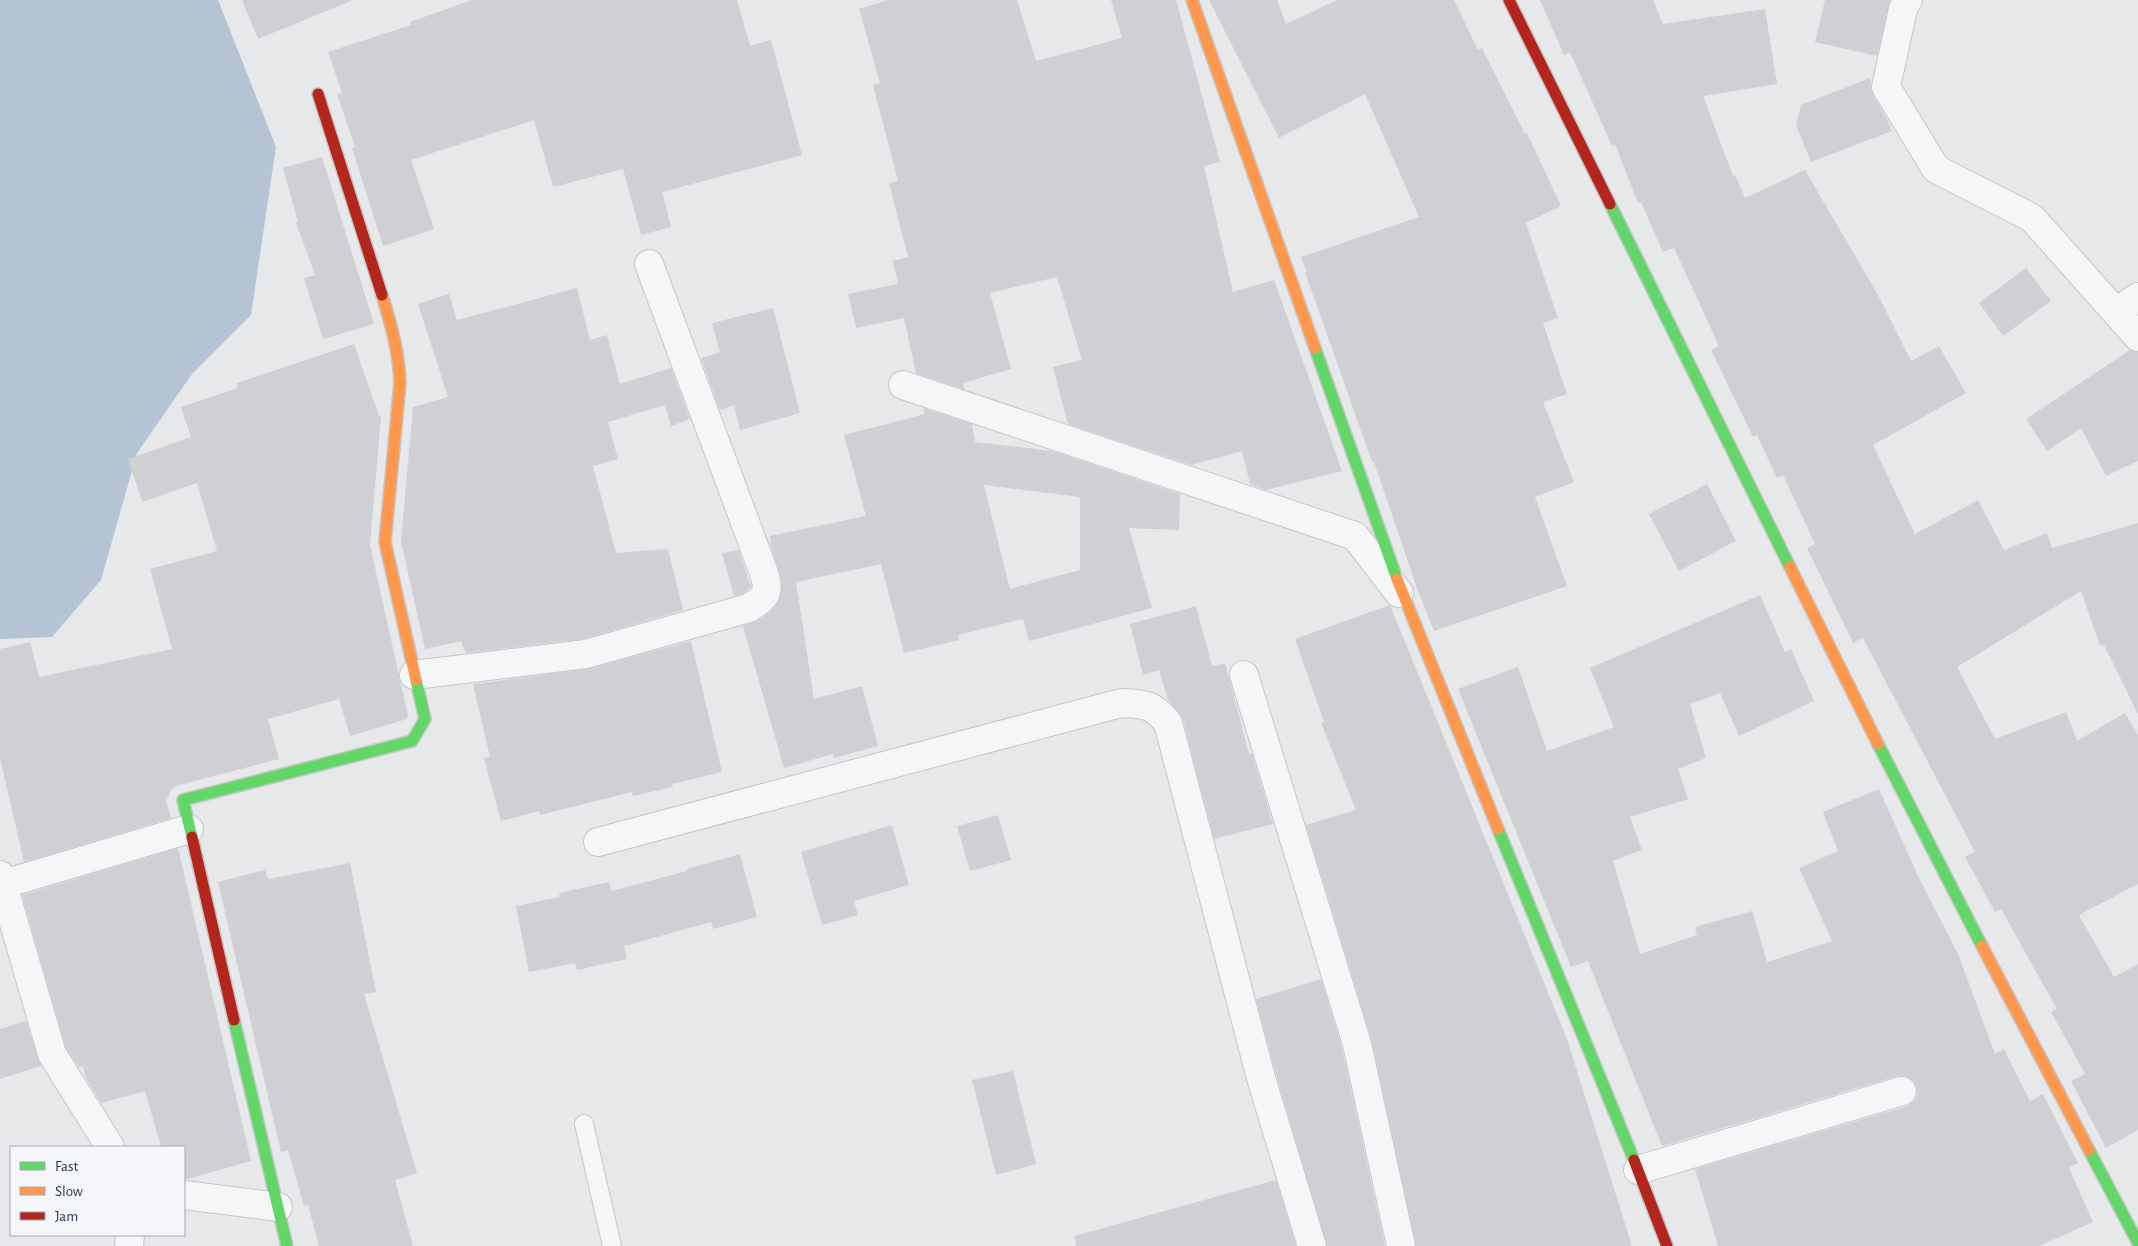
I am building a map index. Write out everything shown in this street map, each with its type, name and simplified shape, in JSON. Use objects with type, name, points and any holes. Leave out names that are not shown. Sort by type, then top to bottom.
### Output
[{"type":"street","points":[[1192,0],[1403,597],[1638,1170],[1667,1246]]},
{"type":"street","points":[[1509,0],[1904,796],[2138,1243]]},
{"type":"street","points":[[1908,0],[1903,9],[1886,87],[1936,169],[2032,218],[2127,304],[2138,337]]},
{"type":"street","points":[[287,1246],[183,800],[412,741],[426,719],[414,675],[385,542],[391,496],[394,436],[398,421],[399,358],[395,337],[318,94]]},
{"type":"street","points":[[414,675],[586,654],[749,608],[764,599],[768,587],[764,574],[649,264]]},
{"type":"street","points":[[903,384],[1355,536],[1403,597]]},
{"type":"street","points":[[1244,675],[1357,1044],[1401,1246]]},
{"type":"street","points":[[598,842],[1121,703],[1137,704],[1157,709],[1168,723],[1261,1078],[1312,1246]]},
{"type":"street","points":[[109,1146],[52,1054],[1,881],[189,829]]},
{"type":"street","points":[[1638,1170],[1902,1091]]},
{"type":"street","points":[[185,1195],[278,1207]]},
{"type":"lane","points":[[584,1124],[612,1246]]},
{"type":"water","points":[[0,0],[218,0],[276,147],[251,315],[192,374],[137,453],[101,580],[52,637],[0,639]]},
{"type":"building","points":[[242,0],[351,0],[351,1],[258,39]]},
{"type":"building","points":[[472,0],[737,0],[750,46],[771,40],[802,155],[662,192],[671,227],[641,235],[623,169],[553,187],[534,120],[411,160],[434,229],[383,246],[352,148],[355,147],[337,94],[342,93],[328,52],[411,25],[410,22]]},
{"type":"building","points":[[888,0],[1017,0],[1036,61],[1122,38],[1111,0],[1176,0],[1220,162],[1204,166],[1233,292],[1274,280],[1342,471],[1266,490],[1250,484],[1242,451],[1192,465],[1068,424],[1053,367],[1082,360],[1057,277],[990,293],[1011,369],[963,383],[964,389],[916,373],[904,318],[856,328],[848,294],[898,284],[893,261],[908,257],[889,183],[898,181],[873,85],[880,83],[859,9]]},
{"type":"building","points":[[1209,0],[1277,0],[1286,24],[1337,0],[1454,0],[1478,50],[1482,48],[1525,134],[1527,133],[1561,206],[1526,223],[1558,318],[1543,323],[1567,394],[1543,402],[1574,482],[1535,497],[1567,586],[1434,631],[1418,591],[1374,462],[1372,462],[1301,257],[1419,217],[1365,94],[1279,138]]},
{"type":"building","points":[[1540,0],[1653,0],[1663,24],[1765,9],[1777,84],[1703,96],[1733,176],[1735,175],[1745,198],[1805,170],[1878,295],[1911,361],[1939,346],[1966,393],[1873,445],[1915,534],[1978,500],[2004,550],[2047,533],[2052,548],[2138,523],[2138,714],[2104,645],[2100,646],[2081,591],[1957,667],[1995,739],[2066,712],[2077,741],[2125,713],[2138,735],[2138,884],[2079,915],[2114,977],[2138,964],[2138,1130],[2106,1148],[2071,1081],[2085,1074],[2051,1012],[2057,1009],[2001,909],[1995,912],[1965,857],[1975,852],[1863,638],[1853,643],[1807,548],[1815,544],[1783,475],[1777,478],[1757,435],[1753,437],[1711,350],[1719,346],[1674,248],[1663,252],[1641,202],[1638,203],[1615,144],[1612,146],[1570,52],[1564,55]]},
{"type":"building","points":[[1825,0],[1890,0],[1877,56],[1815,42]]},
{"type":"building","points":[[1870,78],[1873,95],[1892,131],[1811,162],[1796,125],[1801,105]]},
{"type":"building","points":[[322,157],[374,324],[323,339],[304,278],[315,275],[296,223],[298,222],[283,168]]},
{"type":"building","points":[[2026,268],[2051,301],[2003,336],[1979,303]]},
{"type":"building","points":[[577,288],[590,340],[607,335],[620,384],[671,368],[690,419],[671,426],[665,405],[608,422],[618,459],[593,466],[616,553],[668,549],[683,610],[583,639],[466,653],[461,641],[425,649],[401,541],[413,407],[448,397],[418,304],[449,294],[457,320]]},
{"type":"building","points":[[773,308],[800,413],[740,430],[734,405],[720,410],[701,358],[720,352],[712,323]]},
{"type":"building","points":[[354,344],[379,416],[381,416],[370,545],[408,716],[407,719],[350,736],[339,699],[268,719],[279,759],[179,785],[172,789],[166,801],[171,818],[24,862],[0,758],[0,649],[30,642],[39,677],[172,649],[150,569],[217,551],[197,483],[142,502],[128,459],[191,437],[181,407],[238,388],[237,383]]},
{"type":"building","points":[[2130,350],[2138,352],[2138,461],[2106,476],[2081,428],[2047,451],[2026,419]]},
{"type":"building","points":[[923,408],[972,424],[975,442],[1052,451],[1180,494],[1179,530],[1129,528],[1152,608],[1029,641],[1023,619],[958,635],[959,640],[904,653],[881,564],[796,582],[814,699],[862,686],[878,746],[834,758],[833,754],[784,768],[743,626],[757,621],[769,613],[776,606],[781,595],[781,578],[770,543],[770,536],[866,516],[844,435],[925,414]],"holes":[[[984,485],[1080,497],[1080,570],[1010,589]]]},
{"type":"building","points":[[1707,484],[1736,541],[1679,571],[1649,514]]},
{"type":"building","points":[[739,550],[751,587],[742,594],[734,596],[722,553]]},
{"type":"building","points":[[1760,595],[1785,652],[1791,649],[1814,701],[1739,736],[1720,693],[1690,704],[1706,758],[1678,769],[1688,799],[1630,817],[1642,850],[1613,861],[1640,954],[1697,935],[1695,927],[1752,911],[1767,962],[1832,941],[1799,868],[1838,851],[1823,812],[1879,789],[1919,878],[1958,954],[1995,1054],[2004,1049],[2030,1101],[2043,1094],[2078,1163],[2069,1168],[2093,1222],[2039,1246],[1718,1246],[1695,1169],[1907,1106],[1914,1101],[1917,1095],[1917,1087],[1913,1080],[1905,1076],[1898,1076],[1662,1146],[1588,961],[1571,967],[1458,689],[1518,667],[1547,751],[1614,727],[1590,668]]},
{"type":"building","points":[[1390,605],[1567,1039],[1632,1246],[1416,1246],[1372,1041],[1306,825],[1356,810],[1321,723],[1324,722],[1295,639]]},
{"type":"building","points":[[1196,606],[1212,666],[1225,663],[1249,754],[1252,754],[1273,824],[1214,839],[1183,719],[1168,700],[1159,670],[1143,675],[1130,624]]},
{"type":"building","points":[[691,641],[722,772],[672,784],[673,787],[633,796],[632,792],[540,815],[539,811],[501,821],[484,758],[490,757],[473,684],[588,669]]},
{"type":"building","points":[[998,815],[1011,860],[970,871],[957,826]]},
{"type":"building","points":[[892,825],[909,885],[854,901],[858,915],[822,925],[801,852]]},
{"type":"building","points":[[178,848],[251,1161],[185,1180],[185,1146],[161,1146],[145,1091],[101,1103],[86,1078],[83,1066],[79,1067],[66,1048],[22,895]]},
{"type":"building","points":[[740,854],[757,917],[713,929],[711,922],[624,946],[627,959],[577,970],[575,963],[529,972],[516,906],[560,897],[559,893],[609,882],[611,891],[687,871],[687,869]]},
{"type":"building","points":[[350,863],[376,992],[364,994],[417,1173],[395,1180],[413,1246],[319,1246],[308,1205],[304,1206],[288,1150],[281,1152],[218,882],[265,870],[268,879]]},
{"type":"building","points":[[1321,979],[1342,1048],[1385,1246],[1327,1246],[1256,999]]},
{"type":"building","points":[[26,1021],[41,1066],[0,1079],[0,1029]]},
{"type":"building","points":[[1013,1071],[1036,1164],[996,1175],[972,1080]]},
{"type":"building","points":[[1276,1180],[1296,1246],[1076,1246],[1075,1236]]},
{"type":"traffic: fast","points":[[1610,204],[1790,567]]},
{"type":"traffic: fast","points":[[1315,348],[1397,579]]},
{"type":"traffic: fast","points":[[192,837],[183,800],[412,741],[425,719],[416,680]]},
{"type":"traffic: fast","points":[[1878,744],[1982,946]]},
{"type":"traffic: fast","points":[[1498,829],[1634,1160]]},
{"type":"traffic: fast","points":[[234,1020],[287,1246]]},
{"type":"traffic: fast","points":[[2089,1150],[2138,1243]]},
{"type":"traffic: slow","points":[[1192,0],[1315,348]]},
{"type":"traffic: slow","points":[[382,295],[396,349],[400,383],[385,542],[416,680]]},
{"type":"traffic: slow","points":[[1790,567],[1878,744]]},
{"type":"traffic: slow","points":[[1397,579],[1498,829]]},
{"type":"traffic: slow","points":[[1982,946],[2089,1150]]},
{"type":"traffic: jam","points":[[1509,0],[1610,204]]},
{"type":"traffic: jam","points":[[318,94],[382,295]]},
{"type":"traffic: jam","points":[[192,837],[234,1020]]},
{"type":"traffic: jam","points":[[1634,1160],[1667,1246]]}]
